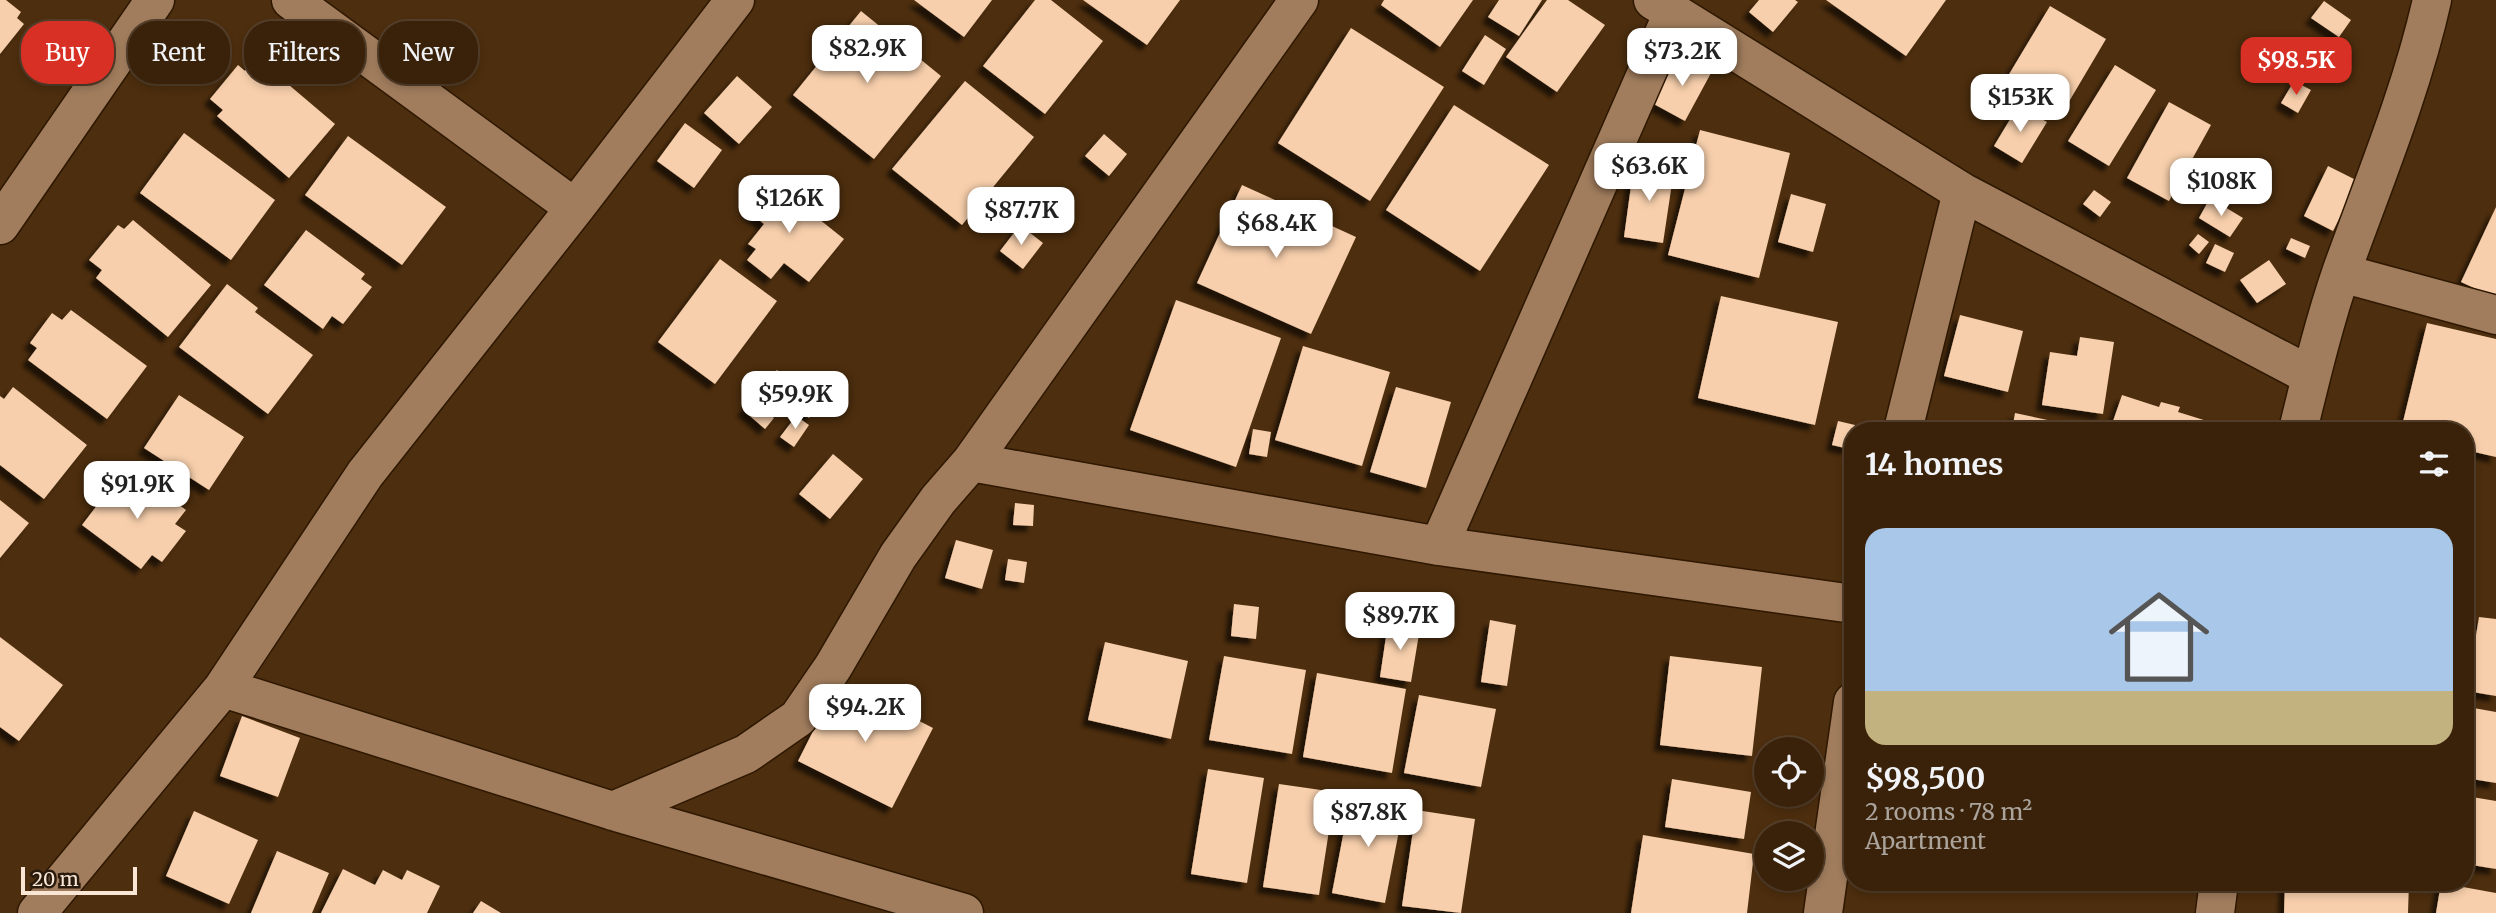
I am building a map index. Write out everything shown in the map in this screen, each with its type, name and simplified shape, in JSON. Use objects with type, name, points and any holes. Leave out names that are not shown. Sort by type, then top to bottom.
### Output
[{"type":"street","points":[[0,225],[155,0]]},
{"type":"street","points":[[291,0],[575,208]]},
{"type":"street","points":[[37,913],[223,688],[365,474],[735,0]]},
{"type":"street","points":[[613,811],[746,754],[797,718],[833,667],[898,556],[938,500],[971,462],[1299,0]]},
{"type":"street","points":[[2300,422],[2341,273],[2396,123],[2424,36],[2432,0]]},
{"type":"street","points":[[1439,546],[1663,6],[1962,192],[2311,376]]},
{"type":"street","points":[[1905,422],[1962,192]]},
{"type":"street","points":[[2341,273],[2496,314]]},
{"type":"street","points":[[971,462],[1439,546],[1844,603]]},
{"type":"street","points":[[223,688],[613,811],[964,913]]},
{"type":"street","points":[[1823,913],[1844,765]]},
{"type":"street","points":[[2215,913],[2218,891]]},
{"type":"building","points":[[0,0],[6,0],[21,12],[17,18],[21,21],[21,28],[0,54]]},
{"type":"building","points":[[914,0],[992,0],[964,37]]},
{"type":"building","points":[[1035,0],[1051,0],[1103,41],[1045,114],[983,66]]},
{"type":"building","points":[[1083,0],[1180,0],[1147,45]]},
{"type":"building","points":[[1384,0],[1473,0],[1440,47],[1381,5]]},
{"type":"building","points":[[1499,0],[1542,0],[1519,36],[1488,17]]},
{"type":"building","points":[[1547,0],[1568,0],[1605,25],[1557,92],[1506,57]]},
{"type":"building","points":[[1759,0],[1798,2],[1773,32],[1749,12]]},
{"type":"building","points":[[1826,0],[1946,0],[1906,56]]},
{"type":"building","points":[[2324,1],[2351,20],[2339,37],[2311,18]]},
{"type":"building","points":[[2050,6],[2106,39],[2064,110],[2008,76]]},
{"type":"building","points":[[861,11],[941,76],[874,159],[793,95]]},
{"type":"building","points":[[1351,28],[1444,87],[1370,201],[1278,143]]},
{"type":"building","points":[[1485,35],[1506,49],[1484,85],[1462,71]]},
{"type":"building","points":[[1678,55],[1711,73],[1685,121],[1652,103]]},
{"type":"building","points":[[238,65],[244,70],[244,84],[288,84],[335,124],[289,178],[217,116],[223,110],[210,99],[222,84],[230,84],[230,75]]},
{"type":"building","points":[[2115,65],[2156,90],[2109,166],[2068,141]]},
{"type":"building","points":[[737,76],[772,107],[739,144],[704,113]]},
{"type":"building","points":[[965,81],[1034,137],[962,225],[892,169]]},
{"type":"building","points":[[2294,81],[2311,90],[2298,113],[2281,103]]},
{"type":"building","points":[[2169,102],[2211,125],[2169,201],[2127,178]]},
{"type":"building","points":[[1454,105],[1549,165],[1480,271],[1386,210]]},
{"type":"building","points":[[2018,106],[2047,122],[2022,163],[1994,146]]},
{"type":"building","points":[[685,123],[722,150],[694,188],[657,161]]},
{"type":"building","points":[[1700,130],[1790,153],[1759,278],[1668,255]]},
{"type":"building","points":[[184,133],[275,200],[231,260],[140,193]]},
{"type":"building","points":[[1104,134],[1127,154],[1109,176],[1085,156]]},
{"type":"building","points":[[348,136],[446,207],[402,265],[305,195]]},
{"type":"building","points":[[1634,164],[1674,170],[1663,243],[1624,237]]},
{"type":"building","points":[[2328,166],[2358,181],[2333,231],[2304,216]]},
{"type":"building","points":[[770,180],[844,239],[809,282],[784,263],[771,279],[747,260],[756,249],[748,244],[764,224],[747,210]]},
{"type":"building","points":[[1242,185],[1356,237],[1311,334],[1197,283]]},
{"type":"building","points":[[2094,190],[2111,202],[2100,217],[2083,204]]},
{"type":"building","points":[[1791,194],[1826,204],[1813,252],[1778,242]]},
{"type":"building","points":[[2210,198],[2243,218],[2230,237],[2199,218]]},
{"type":"building","points":[[2496,207],[2496,298],[2461,282]]},
{"type":"building","points":[[133,220],[211,285],[168,337],[96,278],[102,270],[89,260],[118,225],[124,229]]},
{"type":"building","points":[[1020,225],[1043,243],[1023,269],[1000,251]]},
{"type":"building","points":[[306,230],[365,274],[361,279],[372,287],[343,324],[332,316],[323,329],[264,285]]},
{"type":"building","points":[[2198,234],[2209,242],[2199,254],[2189,245]]},
{"type":"building","points":[[2291,238],[2310,246],[2305,258],[2286,249]]},
{"type":"building","points":[[2215,244],[2234,253],[2225,272],[2206,263]]},
{"type":"building","points":[[720,259],[777,301],[715,384],[658,342]]},
{"type":"building","points":[[2269,260],[2286,284],[2257,303],[2240,280]]},
{"type":"building","points":[[227,284],[258,308],[255,312],[313,355],[268,414],[179,347]]},
{"type":"building","points":[[1721,296],[1838,322],[1815,425],[1698,398]]},
{"type":"building","points":[[1176,300],[1281,338],[1236,467],[1130,430]]},
{"type":"building","points":[[71,310],[147,366],[107,419],[28,360],[37,348],[30,343],[52,313],[62,320]]},
{"type":"building","points":[[1960,315],[2023,331],[2008,392],[1944,376]]},
{"type":"building","points":[[2427,323],[2496,339],[2496,457],[2474,452],[2474,422],[2403,422]]},
{"type":"building","points":[[2080,337],[2114,342],[2103,414],[2042,405],[2050,352],[2077,356]]},
{"type":"building","points":[[1303,346],[1390,372],[1362,466],[1275,440]]},
{"type":"building","points":[[777,370],[790,382],[782,391],[769,378]]},
{"type":"building","points":[[13,387],[87,445],[44,499],[0,465],[0,396],[4,399]]},
{"type":"building","points":[[1396,387],[1451,402],[1426,488],[1370,472]]},
{"type":"building","points":[[805,388],[822,400],[809,418],[792,405]]},
{"type":"building","points":[[179,395],[244,437],[209,490],[144,448]]},
{"type":"building","points":[[2122,395],[2159,407],[2161,402],[2180,407],[2178,412],[2210,422],[2113,422]]},
{"type":"building","points":[[752,400],[774,418],[765,429],[743,410]]},
{"type":"building","points":[[2015,413],[2057,422],[2013,422]]},
{"type":"building","points":[[796,416],[809,425],[794,447],[780,437]]},
{"type":"building","points":[[1838,421],[1844,422],[1844,448],[1832,445]]},
{"type":"building","points":[[1253,429],[1271,432],[1267,457],[1249,454]]},
{"type":"building","points":[[833,454],[863,479],[830,519],[799,494]]},
{"type":"building","points":[[124,470],[141,483],[144,479],[186,510],[175,524],[186,531],[162,562],[152,555],[141,569],[82,525]]},
{"type":"building","points":[[0,500],[29,523],[0,558]]},
{"type":"building","points":[[1015,503],[1034,505],[1033,526],[1013,525]]},
{"type":"building","points":[[956,540],[993,550],[982,589],[945,578]]},
{"type":"building","points":[[1008,559],[1027,562],[1024,583],[1005,580]]},
{"type":"building","points":[[1234,604],[1259,607],[1256,639],[1231,636]]},
{"type":"building","points":[[2479,617],[2496,619],[2496,696],[2474,692],[2474,648]]},
{"type":"building","points":[[1490,620],[1516,625],[1507,686],[1481,682]]},
{"type":"building","points":[[1388,623],[1420,628],[1411,682],[1380,677]]},
{"type":"building","points":[[0,637],[63,685],[19,741],[0,727]]},
{"type":"building","points":[[1105,642],[1188,661],[1171,739],[1088,720]]},
{"type":"building","points":[[1224,656],[1306,670],[1292,754],[1209,740]]},
{"type":"building","points":[[1670,656],[1762,667],[1752,756],[1660,745]]},
{"type":"building","points":[[1317,673],[1406,689],[1392,773],[1303,757]]},
{"type":"building","points":[[839,680],[933,728],[892,808],[798,761]]},
{"type":"building","points":[[1419,695],[1496,709],[1481,787],[1404,773]]},
{"type":"building","points":[[2474,708],[2496,712],[2496,783],[2474,779]]},
{"type":"building","points":[[242,716],[300,738],[278,797],[220,776]]},
{"type":"building","points":[[1208,769],[1264,778],[1247,883],[1191,874]]},
{"type":"building","points":[[1672,779],[1751,792],[1744,839],[1665,827]]},
{"type":"building","points":[[1279,784],[1335,792],[1319,895],[1263,887]]},
{"type":"building","points":[[1351,794],[1404,805],[1385,903],[1332,893]]},
{"type":"building","points":[[2474,797],[2496,801],[2496,869],[2474,865]]},
{"type":"building","points":[[1416,810],[1475,819],[1461,913],[1402,906]]},
{"type":"building","points":[[194,811],[258,840],[229,904],[166,876]]},
{"type":"building","points":[[1643,835],[1754,854],[1747,913],[1631,913]]},
{"type":"building","points":[[277,851],[329,873],[312,913],[251,913]]},
{"type":"building","points":[[343,869],[375,885],[383,870],[402,880],[407,870],[440,886],[427,913],[321,913]]},
{"type":"building","points":[[2474,889],[2496,893],[2496,913],[2436,913],[2440,891]]},
{"type":"building","points":[[2285,891],[2409,891],[2408,913],[2284,913]]},
{"type":"building","points":[[481,901],[501,913],[473,913]]}]
